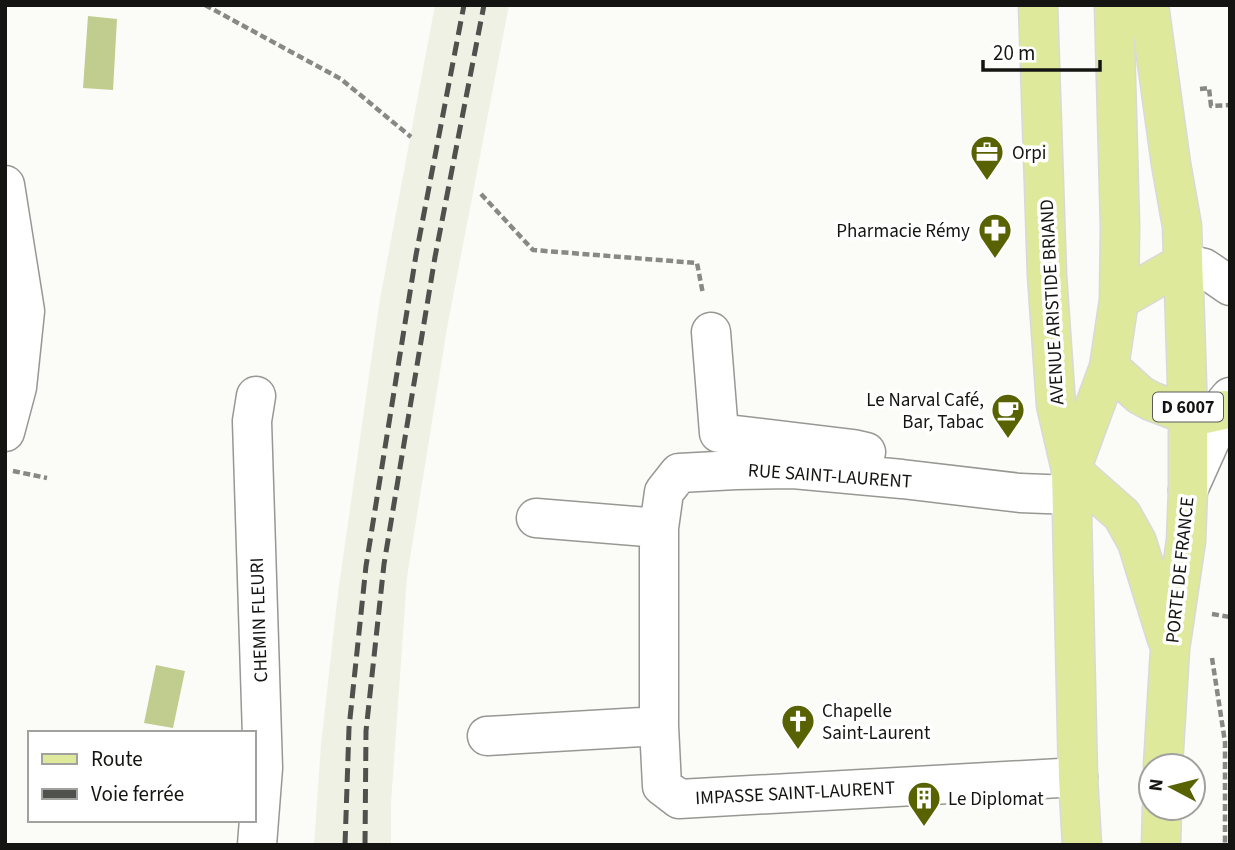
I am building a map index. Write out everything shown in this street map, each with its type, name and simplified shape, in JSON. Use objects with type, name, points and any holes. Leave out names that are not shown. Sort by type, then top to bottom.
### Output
[{"type":"main road","name":"AVENUE ARISTIDE BRIAND","points":[[1038,5],[1047,275],[1055,392],[1071,482]]},
{"type":"main road","points":[[1082,845],[1071,482],[1109,367],[1118,300],[1120,227],[1115,5]]},
{"type":"main road","name":"PORTE DE FRANCE","points":[[1149,5],[1182,226],[1183,263],[1214,407],[1188,490],[1186,541],[1170,649],[1164,752]]},
{"type":"main road","points":[[1118,300],[1183,263]]},
{"type":"main road","points":[[1109,367],[1140,395],[1151,401],[1214,407]]},
{"type":"main road","name":"D 6007","points":[[1071,482],[1122,515],[1137,542],[1170,649]]},
{"type":"main road","points":[[1161,845],[1162,822]]},
{"type":"street","points":[[5,185],[24,311],[17,387],[5,432]]},
{"type":"street","points":[[1183,263],[1204,268],[1230,286]]},
{"type":"street","points":[[711,332],[719,433],[853,449],[887,458],[902,479]]},
{"type":"street","name":"CHEMIN FLEURI","points":[[256,396],[252,421],[263,768],[257,845]]},
{"type":"street","name":"RUE SAINT-LAURENT","points":[[659,726],[659,528],[664,492],[678,473],[793,469],[1020,493],[1071,482]]},
{"type":"street","points":[[536,518],[659,528]]},
{"type":"street","points":[[488,736],[659,726]]},
{"type":"street","name":"IMPASSE SAINT-LAURENT","points":[[659,726],[663,786],[679,799],[1078,777]]},
{"type":"path","points":[[205,5],[341,79],[411,137]]},
{"type":"path","points":[[1209,88],[1211,106],[1230,105]]},
{"type":"path","points":[[481,194],[533,250],[697,264],[711,332]]},
{"type":"path","points":[[11,471],[47,478]]},
{"type":"path","points":[[1208,613],[1230,617]]},
{"type":"path","points":[[1211,652],[1225,742],[1225,845]]},
{"type":"shaded area","points":[[435,5],[509,5],[447,328],[407,577],[391,803],[391,845],[314,845],[321,745],[338,593],[380,299]]},
{"type":"shaded area","points":[[88,16],[117,19],[113,90],[83,88]]},
{"type":"shaded area","points":[[156,665],[185,671],[173,728],[144,723]]},
{"type":"railway","points":[[345,845],[349,728],[366,566],[416,255],[464,5]]},
{"type":"railway","points":[[365,845],[366,731],[384,564],[435,257],[484,5]]},
{"type":"place","name":"Orpi","points":[[987,182]]},
{"type":"place","name":"Pharmacie Rémy","points":[[995,260]]},
{"type":"place","name":"Le Narval Café, Bar, Tabac","points":[[1008,440]]},
{"type":"place","name":"Chapelle Saint-Laurent","points":[[798,751]]},
{"type":"place","name":"Le Diplomat","points":[[924,828]]}]
